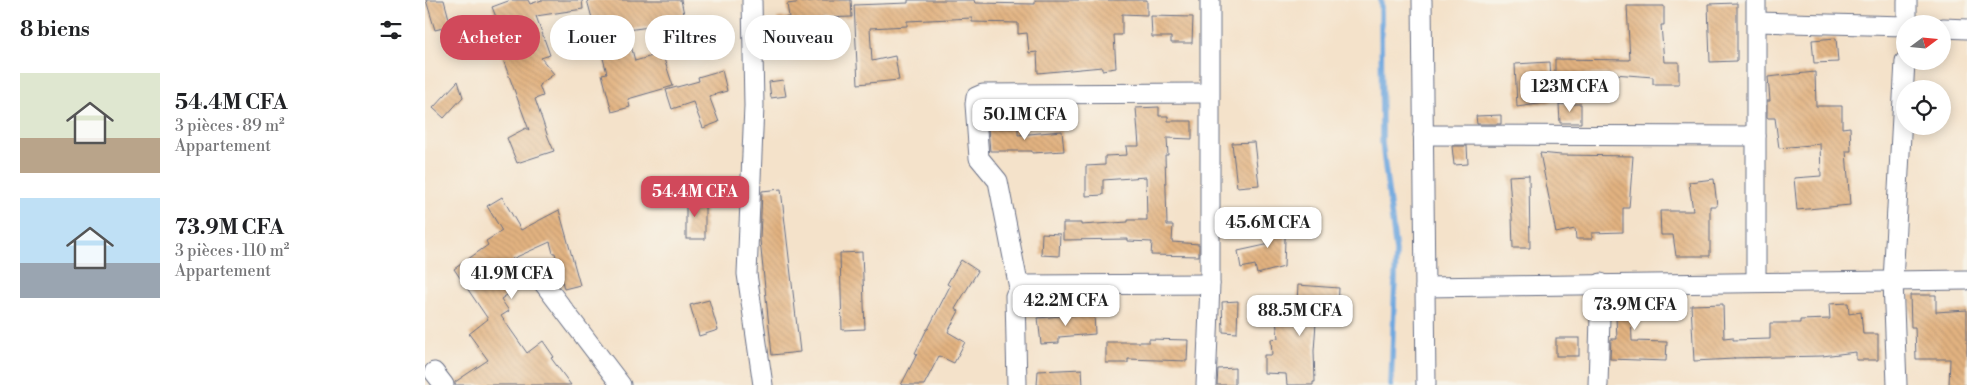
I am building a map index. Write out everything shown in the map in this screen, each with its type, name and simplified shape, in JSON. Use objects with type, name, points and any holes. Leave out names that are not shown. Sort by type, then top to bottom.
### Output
[{"type":"street","points":[[752,0],[754,106],[747,274],[763,385]]},
{"type":"street","points":[[1206,385],[1210,284],[1210,0]]},
{"type":"street","points":[[1422,0],[1426,385]]},
{"type":"street","points":[[1756,0],[1756,281]]},
{"type":"street","points":[[1906,15],[1907,0]]},
{"type":"street","points":[[1756,22],[1896,25]]},
{"type":"street","points":[[1951,28],[1967,28]]},
{"type":"street","points":[[1897,385],[1893,281],[1905,70]]},
{"type":"street","points":[[1019,288],[998,181],[979,158],[975,104],[977,97],[983,94],[1209,94]]},
{"type":"street","points":[[1423,135],[1756,136]]},
{"type":"street","points":[[535,272],[621,385]]},
{"type":"street","points":[[1425,286],[1967,280]]},
{"type":"street","points":[[1598,385],[1601,283]]},
{"type":"street","points":[[1017,385],[1015,296],[1019,288],[1025,284],[1210,284]]},
{"type":"building","points":[[426,0],[444,0],[448,15],[440,15],[440,29],[435,30]]},
{"type":"building","points":[[511,0],[528,0],[530,4],[542,0],[582,0],[583,9],[540,15],[495,15],[492,7]]},
{"type":"building","points":[[587,0],[681,0],[684,15],[645,15],[645,28],[635,29],[635,15],[591,15]]},
{"type":"building","points":[[820,0],[851,0],[852,17],[851,15],[789,15],[787,4]]},
{"type":"building","points":[[908,0],[974,0],[975,3],[1035,4],[1035,0],[1147,0],[1147,15],[1122,14],[1122,35],[1114,35],[1116,68],[1102,70],[1102,67],[1038,73],[1037,52],[1029,53],[1027,33],[1018,34],[1018,23],[972,22],[972,18],[907,21],[907,26],[870,28],[872,61],[895,56],[899,80],[858,84],[854,5],[908,3]]},
{"type":"building","points":[[1737,3],[1737,61],[1710,62],[1708,4]]},
{"type":"building","points":[[1627,6],[1664,6],[1664,25],[1661,25],[1664,62],[1679,62],[1679,84],[1653,84],[1653,77],[1614,74],[1555,74],[1555,59],[1630,60]]},
{"type":"building","points":[[1151,16],[1193,17],[1192,43],[1171,43],[1171,37],[1152,37]]},
{"type":"building","points":[[540,27],[550,55],[541,58],[554,74],[539,85],[543,96],[535,99],[554,151],[517,163],[507,138],[526,128],[529,130],[503,60],[540,60]]},
{"type":"building","points":[[1836,38],[1838,62],[1814,63],[1812,40]]},
{"type":"building","points":[[645,58],[645,60],[664,60],[673,86],[628,99],[630,107],[612,112],[602,74],[607,73],[603,60],[635,61]]},
{"type":"building","points":[[1550,62],[1552,102],[1517,107],[1515,64]]},
{"type":"building","points":[[722,70],[727,91],[709,96],[719,122],[703,128],[693,102],[672,109],[666,90],[699,81],[698,77]]},
{"type":"building","points":[[1815,72],[1816,106],[1842,106],[1842,128],[1850,127],[1851,151],[1846,151],[1850,205],[1797,210],[1794,178],[1821,176],[1820,144],[1779,148],[1775,118],[1767,118],[1767,101],[1770,101],[1768,77]]},
{"type":"building","points":[[783,80],[786,96],[771,98],[769,82]]},
{"type":"building","points":[[458,81],[463,97],[444,118],[433,108]]},
{"type":"building","points":[[1559,104],[1581,104],[1581,123],[1560,123]]},
{"type":"building","points":[[1159,107],[1159,116],[1168,116],[1168,121],[1192,121],[1192,139],[1167,138],[1168,155],[1165,155],[1167,225],[1173,225],[1172,242],[1199,244],[1199,256],[1151,255],[1152,242],[1128,241],[1128,239],[1063,240],[1063,223],[1081,223],[1081,225],[1147,220],[1146,177],[1103,180],[1103,195],[1086,196],[1086,166],[1105,165],[1105,156],[1127,155],[1126,146],[1139,146],[1136,108]]},
{"type":"building","points":[[1501,115],[1501,124],[1477,124],[1476,116]]},
{"type":"building","points":[[988,128],[1018,128],[1018,135],[1062,131],[1064,151],[1032,153],[1032,151],[990,151]]},
{"type":"building","points":[[1254,142],[1259,185],[1237,187],[1232,143]]},
{"type":"building","points":[[1452,146],[1467,146],[1468,164],[1454,165]]},
{"type":"building","points":[[1540,153],[1633,156],[1629,208],[1623,208],[1623,232],[1592,233],[1592,239],[1576,239],[1575,229],[1556,233]]},
{"type":"building","points":[[1529,175],[1530,248],[1513,248],[1509,176]]},
{"type":"building","points":[[1714,179],[1717,206],[1710,206],[1710,256],[1676,256],[1673,235],[1661,235],[1660,211],[1693,211],[1689,182]]},
{"type":"building","points":[[781,189],[800,352],[772,355],[760,240],[762,191]]},
{"type":"building","points":[[502,197],[521,230],[559,210],[580,285],[564,289],[555,253],[553,253],[550,242],[512,259],[526,282],[501,299],[509,311],[501,316],[527,353],[543,341],[554,357],[551,358],[571,385],[455,385],[455,382],[488,360],[469,334],[488,319],[454,269],[488,245],[486,241],[502,231],[487,206]]},
{"type":"building","points":[[686,197],[705,197],[705,239],[686,239]]},
{"type":"building","points":[[1273,211],[1286,212],[1284,267],[1257,274],[1255,265],[1241,268],[1238,251],[1270,244]]},
{"type":"building","points":[[1042,233],[1060,234],[1059,256],[1041,255]]},
{"type":"building","points":[[862,252],[865,329],[842,330],[840,253]]},
{"type":"building","points":[[961,260],[978,271],[955,309],[959,311],[948,332],[965,342],[954,363],[939,356],[924,385],[901,385],[917,354],[915,353],[950,286],[947,284]]},
{"type":"building","points":[[1298,285],[1339,288],[1338,310],[1317,308],[1314,351],[1315,382],[1313,382],[1313,385],[1287,385],[1286,374],[1264,373],[1264,355],[1272,355],[1271,339],[1278,338],[1276,320],[1296,318]]},
{"type":"building","points":[[1657,295],[1658,311],[1631,313],[1632,341],[1667,342],[1666,361],[1610,359],[1611,339],[1617,339],[1615,296]]},
{"type":"building","points":[[1910,295],[1936,295],[1936,312],[1967,310],[1967,385],[1949,385],[1950,359],[1916,359],[1915,327],[1911,327]]},
{"type":"building","points":[[709,300],[718,330],[699,336],[690,305]]},
{"type":"building","points":[[1238,301],[1237,333],[1223,332],[1222,302]]},
{"type":"building","points":[[1848,303],[1849,314],[1861,312],[1863,334],[1878,334],[1878,360],[1856,360],[1856,352],[1822,356],[1694,361],[1691,305],[1723,304],[1724,338],[1733,337],[1733,340],[1770,339],[1770,323],[1800,323],[1800,320],[1830,319],[1829,304]]},
{"type":"building","points":[[1094,313],[1095,334],[1059,337],[1059,343],[1041,344],[1038,318]]},
{"type":"building","points":[[1556,338],[1579,338],[1579,356],[1556,356]]},
{"type":"building","points":[[1149,339],[1188,340],[1187,361],[1128,359],[1128,363],[1106,363],[1106,342],[1149,342]]},
{"type":"building","points":[[1235,368],[1235,385],[1217,385],[1218,369]]},
{"type":"building","points":[[1082,369],[1083,385],[1037,385],[1038,371]]},
{"type":"waterway","points":[[1381,0],[1382,143],[1396,252],[1391,385]]}]
